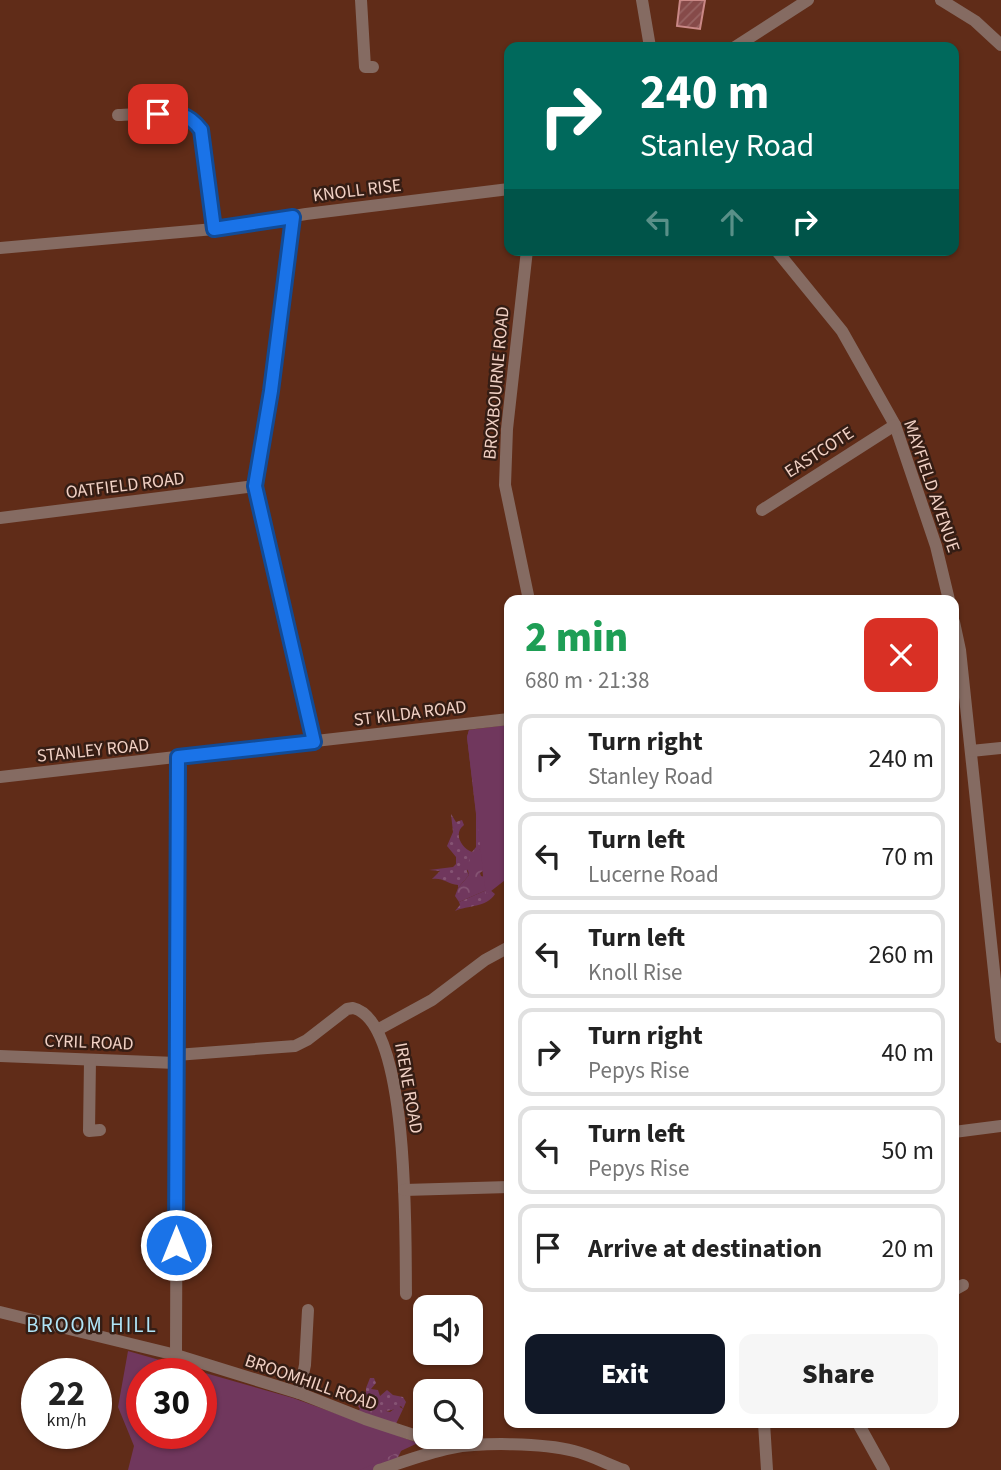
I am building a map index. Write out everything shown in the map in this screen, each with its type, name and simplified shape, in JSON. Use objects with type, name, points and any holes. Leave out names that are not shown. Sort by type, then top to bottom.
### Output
[{"type":"street","points":[[361,0],[365,67],[373,67]]},
{"type":"street","points":[[642,0],[649,42]]},
{"type":"street","points":[[753,41],[808,0]]},
{"type":"street","points":[[941,0],[975,21],[1001,44]]},
{"type":"street","points":[[118,115],[178,113],[194,120],[201,130],[214,229]]},
{"type":"street","name":"KNOLL RISE","points":[[0,248],[214,229],[504,190]]},
{"type":"street","points":[[293,217],[271,391],[255,486],[314,742]]},
{"type":"street","name":"BROXBOURNE ROAD","points":[[526,256],[506,429],[505,485],[528,595]]},
{"type":"street","name":"MAYFIELD AVENUE","points":[[781,256],[842,331],[895,425],[936,546],[948,595]]},
{"type":"street","name":"EASTCOTE","points":[[762,510],[895,425]]},
{"type":"street","name":"OATFIELD ROAD","points":[[0,518],[255,486]]},
{"type":"street","points":[[959,645],[1001,1037]]},
{"type":"street","name":"ST KILDA ROAD","points":[[314,742],[504,720]]},
{"type":"street","name":"STANLEY ROAD","points":[[0,778],[314,742]]},
{"type":"street","points":[[971,751],[1001,748]]},
{"type":"street","points":[[176,1355],[178,757]]},
{"type":"street","points":[[379,1029],[432,1000],[485,960],[504,950]]},
{"type":"street","name":"IRENE ROAD","points":[[176,1059],[295,1046],[347,1009],[360,1009],[379,1029],[400,1114],[405,1294]]},
{"type":"street","name":"CYRIL ROAD","points":[[0,1056],[90,1060],[176,1059]]},
{"type":"street","points":[[90,1060],[89,1131],[100,1130]]},
{"type":"street","points":[[959,1131],[1001,1126]]},
{"type":"street","points":[[404,1190],[504,1186]]},
{"type":"street","points":[[299,1393],[305,1365],[308,1310]]},
{"type":"street","name":"BROOMHILL ROAD","points":[[0,1312],[176,1355],[299,1393],[413,1435]]},
{"type":"street","points":[[764,1428],[767,1470]]},
{"type":"street","points":[[861,1428],[884,1470]]},
{"type":"street","points":[[483,1447],[545,1446],[577,1452],[624,1470]]},
{"type":"street","points":[[379,1470],[445,1449]]},
{"type":"green space","points":[[504,726],[504,757],[484,885],[480,849],[467,871],[469,875],[458,888],[458,885],[432,879],[440,871],[429,870],[453,867],[456,864],[456,857],[447,846],[453,832],[451,814],[456,822],[462,820],[464,825],[459,832],[462,844],[472,852],[476,847],[476,814],[467,737],[469,730]]},
{"type":"green space","points":[[504,726],[504,881],[486,895],[467,737],[469,730]]},
{"type":"green space","points":[[484,848],[485,869],[480,873],[481,876],[490,878],[489,889],[459,902],[455,896],[469,875],[467,866],[472,852]]},
{"type":"green space","points":[[489,889],[495,894],[487,902],[455,911],[460,905],[459,902]]},
{"type":"green space","points":[[128,1351],[153,1358],[127,1358]]},
{"type":"green space","points":[[126,1362],[126,1426],[118,1407]]},
{"type":"green space","points":[[217,1376],[293,1398],[413,1441],[413,1445],[360,1470],[128,1470],[133,1449],[217,1449]]},
{"type":"green space","points":[[370,1378],[374,1378],[376,1383],[371,1389],[378,1390],[380,1396],[387,1390],[393,1395],[403,1397],[406,1402],[403,1409],[401,1406],[381,1411],[362,1403],[366,1401],[366,1388]]},
{"type":"green space","points":[[362,1403],[390,1412],[398,1406],[403,1409],[395,1426],[402,1449],[392,1470],[359,1470],[358,1406]]},
{"type":"building","points":[[680,0],[705,0],[700,29],[677,26]]},
{"type":"district","name":"BROOM HILL","points":[[92,1325]]},
{"type":"route","points":[[158,114],[178,113],[193,119],[201,130],[214,229],[293,217],[271,391],[255,486],[314,742],[178,757],[176,1245]]}]
